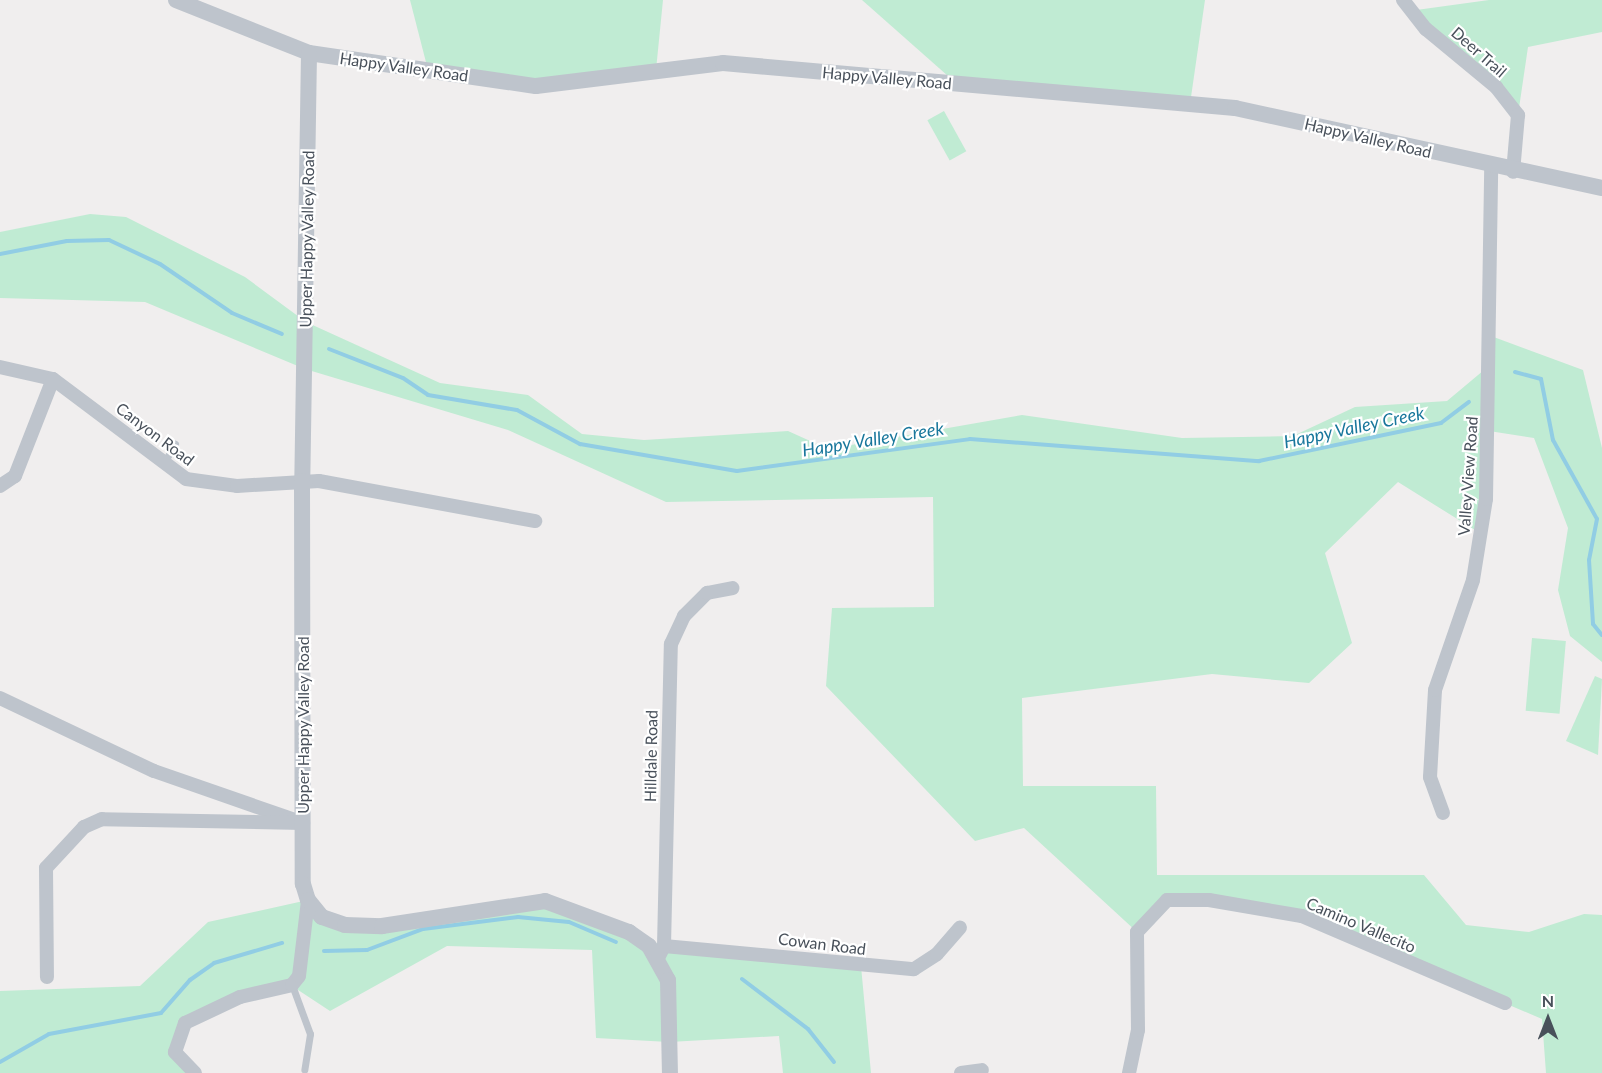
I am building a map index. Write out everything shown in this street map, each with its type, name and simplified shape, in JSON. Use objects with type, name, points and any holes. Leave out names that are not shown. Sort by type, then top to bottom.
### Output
[{"type":"street","name":"Happy Valley Road","points":[[176,0],[309,53],[536,86],[723,63],[1235,108],[1513,172],[1602,188]]},
{"type":"street","name":"Deer Trail","points":[[1403,0],[1426,29],[1496,87],[1518,115],[1513,172]]},
{"type":"street","name":"Upper Happy Valley Road","points":[[308,900],[303,884],[302,482],[309,53]]},
{"type":"street","name":"Valley View Road","points":[[1443,813],[1430,777],[1435,690],[1473,580],[1486,499],[1491,166]]},
{"type":"street","name":"Canyon Road","points":[[0,367],[53,379],[186,479],[207,484],[302,482],[343,484],[535,521]]},
{"type":"street","points":[[0,486],[15,476],[53,379]]},
{"type":"street","name":"Hilldale Road","points":[[661,952],[671,644],[684,616],[707,593],[733,588]]},
{"type":"street","points":[[0,698],[154,771],[303,823]]},
{"type":"street","points":[[47,977],[46,868],[84,827],[112,818],[303,823]]},
{"type":"street","points":[[308,900],[322,917],[345,925],[382,926],[502,905],[563,903],[629,932],[661,952],[668,981],[670,1073]]},
{"type":"street","points":[[195,1073],[175,1052],[185,1023],[240,997],[292,986],[299,976],[308,900]]},
{"type":"street","name":"Camino Vallecito","points":[[1129,1073],[1138,1030],[1137,932],[1167,900],[1209,900],[1302,916],[1505,1003]]},
{"type":"street","name":"Cowan Road","points":[[661,952],[907,969],[937,954],[960,928]]},
{"type":"street","points":[[961,1073],[982,1070]]},
{"type":"lane","points":[[165,461],[175,444]]},
{"type":"lane","points":[[292,986],[310,1034],[304,1070]]},
{"type":"green space","points":[[410,0],[663,0],[656,70],[568,84],[428,70]]},
{"type":"green space","points":[[862,0],[1205,0],[1190,104],[957,84]]},
{"type":"green space","points":[[1489,0],[1602,0],[1602,32],[1528,47],[1518,115],[1409,11]]},
{"type":"green space","points":[[944,111],[966,151],[950,160],[927,120]]},
{"type":"green space","points":[[90,214],[126,217],[245,277],[306,322],[440,383],[528,395],[582,434],[644,440],[788,431],[828,449],[1022,415],[1182,438],[1293,436],[1355,407],[1447,401],[1490,365],[1491,336],[1583,370],[1602,448],[1602,662],[1570,636],[1558,590],[1568,528],[1534,438],[1489,431],[1483,535],[1398,482],[1325,553],[1352,643],[1309,683],[1212,674],[1022,698],[1023,786],[1156,786],[1157,875],[1424,875],[1466,925],[1529,932],[1584,914],[1602,915],[1602,1073],[1546,1073],[1542,1019],[1302,916],[1176,899],[1137,932],[1024,828],[975,841],[826,686],[832,608],[934,607],[933,497],[666,502],[508,430],[305,369],[145,302],[0,298],[0,232]]},
{"type":"green space","points":[[1532,638],[1566,641],[1560,714],[1526,711]]},
{"type":"green space","points":[[1595,676],[1602,679],[1598,755],[1566,741]]},
{"type":"green space","points":[[308,900],[345,925],[545,901],[664,946],[861,966],[871,1073],[783,1073],[779,1036],[669,1042],[596,1038],[592,950],[447,946],[330,1011],[292,986],[200,1013],[178,1043],[189,1073],[0,1073],[0,991],[140,986],[208,922]]},
{"type":"waterway","name":"Happy Valley Creek","points":[[0,254],[67,241],[109,240],[160,264],[232,313],[282,334]]},
{"type":"waterway","name":"Happy Valley Creek","points":[[329,349],[403,378],[428,395],[517,410],[580,444],[737,471],[970,439],[1259,461],[1441,423],[1469,402]]},
{"type":"waterway","name":"Happy Valley Creek","points":[[1515,372],[1541,379],[1553,440],[1597,519],[1589,560],[1593,624],[1602,635]]},
{"type":"waterway","points":[[324,951],[367,950],[423,929],[518,917],[569,922],[616,942]]},
{"type":"waterway","points":[[0,1062],[49,1034],[161,1013],[190,980],[214,963],[282,943]]},
{"type":"waterway","points":[[742,979],[808,1029],[834,1062]]}]
